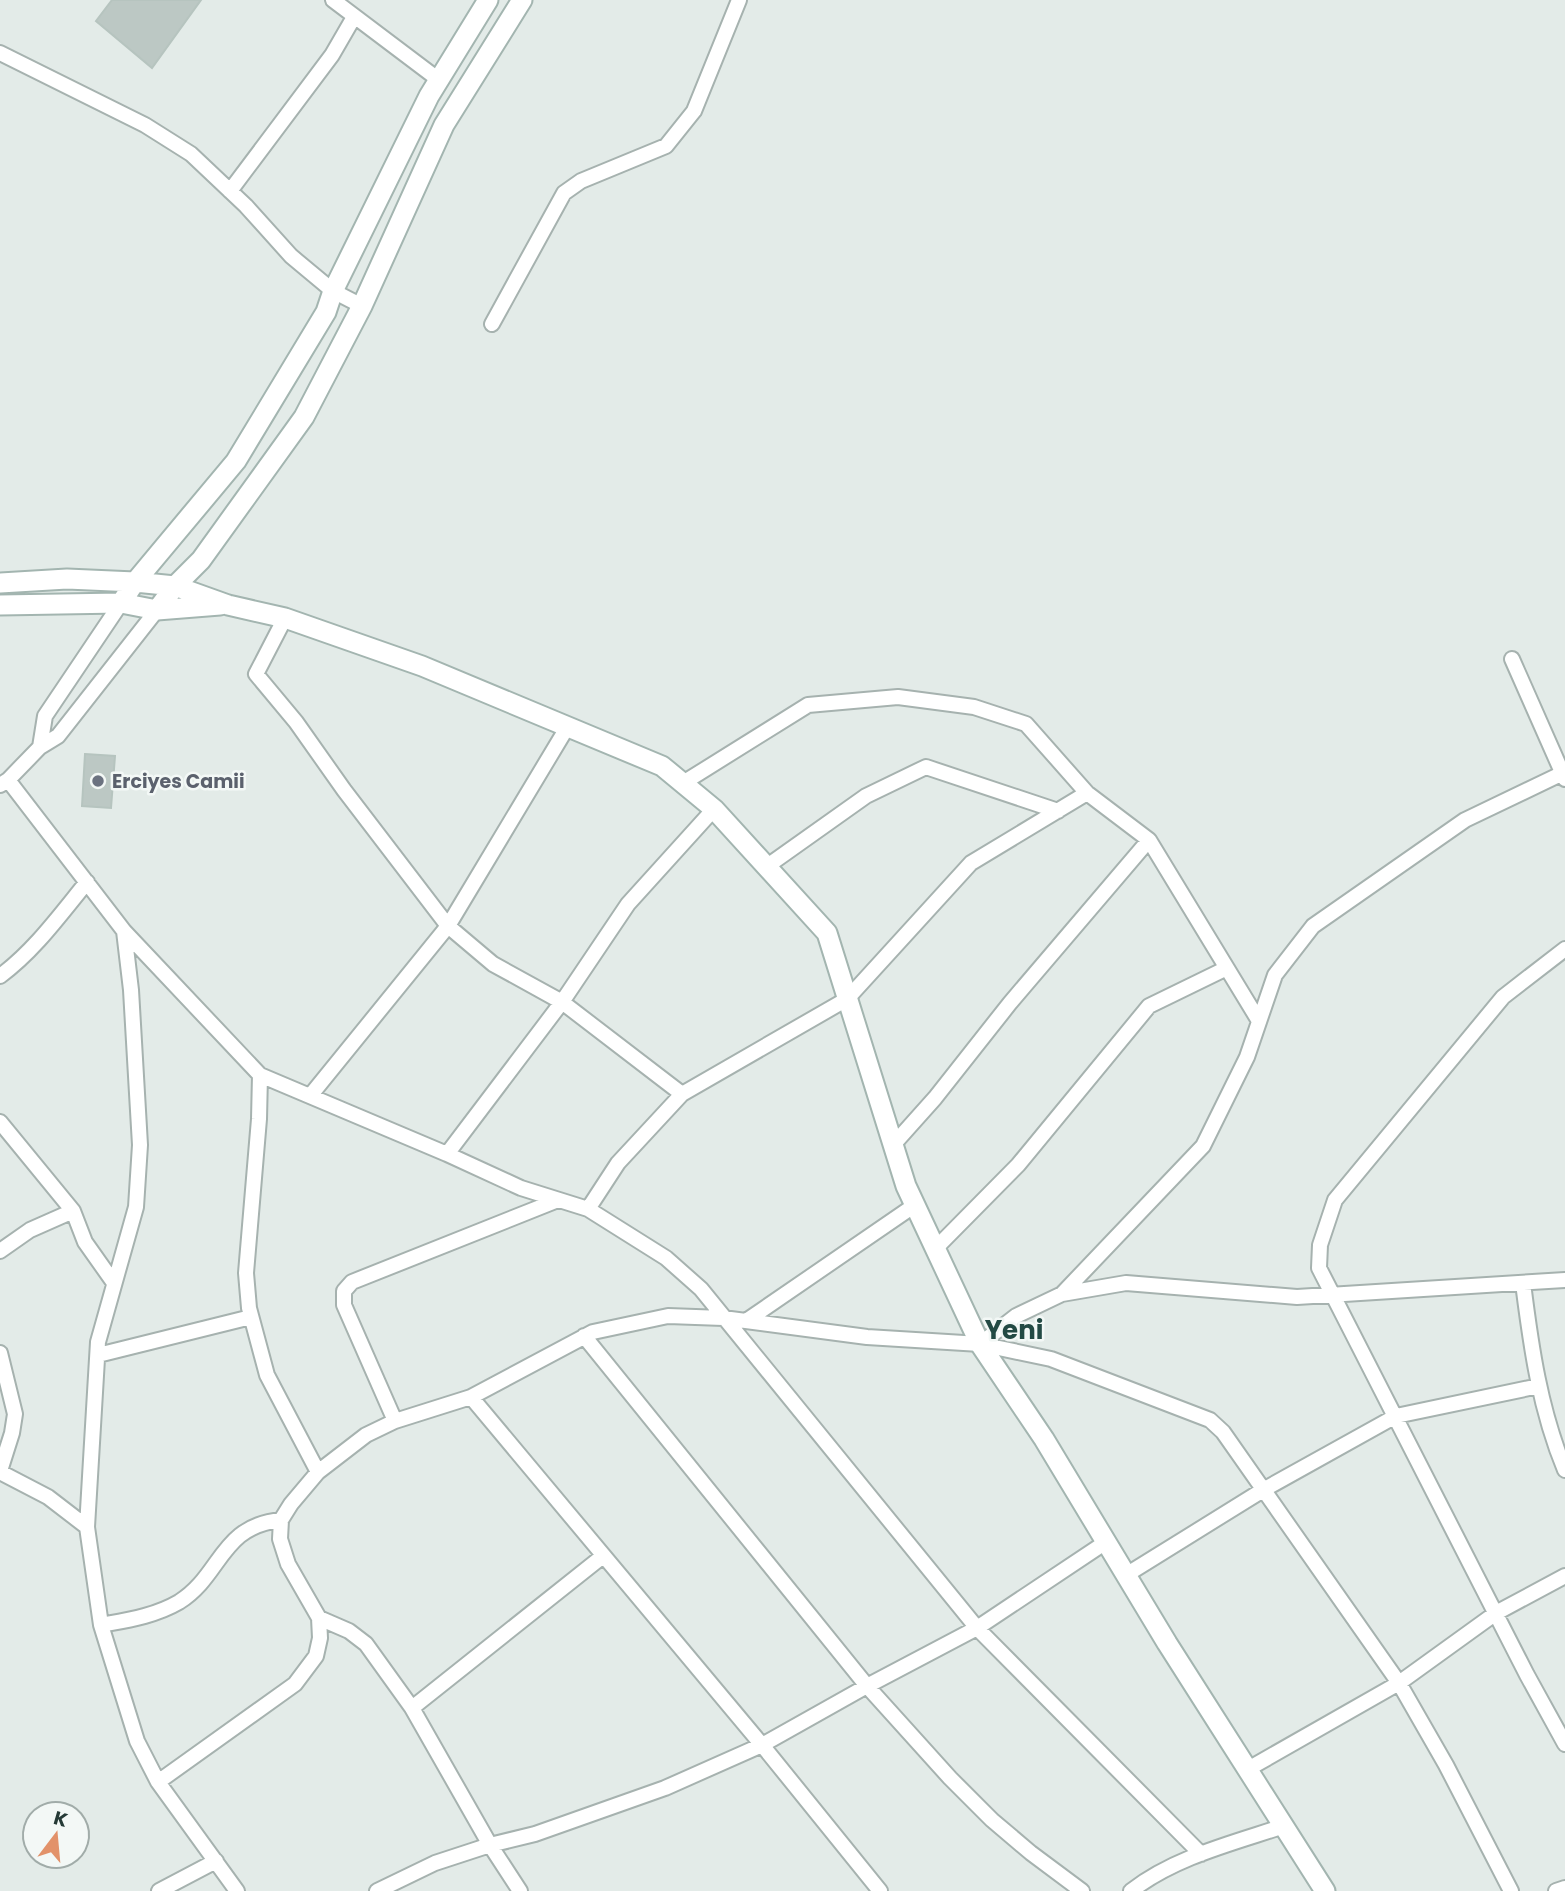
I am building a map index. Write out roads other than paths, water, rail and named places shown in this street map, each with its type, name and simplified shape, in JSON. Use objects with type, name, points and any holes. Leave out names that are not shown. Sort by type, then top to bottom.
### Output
[{"type":"street","points":[[333,0],[439,80]]},
{"type":"street","points":[[40,747],[45,716],[135,582],[236,461],[326,312],[333,291],[429,96],[488,0]]},
{"type":"street","points":[[522,0],[444,125],[362,306],[304,417],[201,560],[175,586],[58,736],[40,747],[4,782],[124,931],[260,1075],[521,1188],[587,1209],[666,1258],[701,1289],[977,1628],[1201,1854]]},
{"type":"street","points":[[492,324],[564,193],[581,181],[666,146],[694,111],[739,0]]},
{"type":"street","points":[[230,191],[332,55],[354,17]]},
{"type":"street","points":[[0,53],[145,125],[191,153],[291,256],[333,291],[362,306]]},
{"type":"street","points":[[0,583],[67,579],[175,586],[228,605],[285,618],[422,666],[662,766],[714,809],[827,933],[906,1186],[980,1344],[1044,1439],[1126,1575],[1325,1891]]},
{"type":"street","points":[[0,605],[121,603],[157,610],[228,605]]},
{"type":"street","points":[[285,618],[256,674],[296,722],[344,790],[448,926],[493,964],[562,1002],[682,1094]]},
{"type":"street","points":[[1062,1294],[1203,1146],[1247,1057],[1275,975],[1313,926],[1465,820],[1564,775],[1513,659]]},
{"type":"street","points":[[683,783],[808,705],[898,697],[974,707],[1026,724],[1087,793],[1149,840],[1259,1021]]},
{"type":"street","points":[[310,1096],[448,926],[568,726]]},
{"type":"street","points":[[766,866],[866,796],[926,768],[1058,811]]},
{"type":"street","points":[[587,1209],[618,1163],[682,1094],[847,999],[971,863],[1087,793]]},
{"type":"street","points":[[447,1154],[562,1002],[628,904],[714,809]]},
{"type":"street","points":[[893,1145],[1149,840]]},
{"type":"street","points":[[0,976],[16,965],[36,944],[87,882]]},
{"type":"street","points":[[124,931],[131,990],[140,1145],[136,1208],[104,1315],[98,1355],[87,1527],[101,1625],[137,1741],[158,1782],[237,1891]]},
{"type":"street","points":[[1565,949],[1503,997],[1335,1200],[1320,1245],[1319,1268],[1565,1744]]},
{"type":"street","points":[[935,1249],[1018,1165],[1149,1006],[1227,968]]},
{"type":"street","points":[[260,1075],[259,1119],[246,1273],[251,1317],[267,1375],[318,1472]]},
{"type":"street","points":[[0,1122],[73,1211],[85,1242],[114,1283]]},
{"type":"street","points":[[395,1422],[344,1305],[344,1291],[352,1282],[558,1200]]},
{"type":"street","points":[[746,1321],[915,1205]]},
{"type":"street","points":[[0,1251],[30,1230],[73,1211]]},
{"type":"street","points":[[980,1344],[1016,1316],[1062,1294],[1126,1283],[1297,1297],[1565,1280]]},
{"type":"street","points":[[1522,1283],[1533,1364],[1555,1446],[1565,1470]]},
{"type":"street","points":[[158,1782],[295,1684],[316,1657],[320,1638],[319,1618],[288,1564],[280,1539],[281,1520],[318,1472],[366,1435],[395,1422],[471,1397],[593,1332],[668,1316],[723,1318],[867,1337],[980,1344],[1051,1359],[1210,1420],[1223,1432],[1399,1683],[1446,1765],[1511,1891]]},
{"type":"street","points":[[98,1355],[251,1317]]},
{"type":"street","points":[[584,1336],[867,1686],[992,1820],[1082,1891]]},
{"type":"street","points":[[0,1353],[15,1414],[0,1472],[48,1497],[87,1527]]},
{"type":"street","points":[[1126,1575],[1263,1490],[1395,1416],[1539,1387]]},
{"type":"street","points":[[471,1397],[762,1745],[880,1891]]},
{"type":"street","points":[[101,1625],[145,1617],[179,1601],[197,1587],[226,1548],[242,1533],[261,1522],[281,1520]]},
{"type":"street","points":[[377,1891],[435,1863],[534,1834],[665,1788],[762,1745],[977,1628],[1106,1542]]},
{"type":"street","points":[[412,1708],[603,1556]]},
{"type":"street","points":[[1248,1769],[1399,1683],[1496,1613],[1565,1576]]},
{"type":"street","points":[[319,1618],[349,1631],[366,1644],[412,1708],[490,1845],[520,1891]]},
{"type":"street","points":[[1131,1891],[1146,1880],[1201,1854],[1284,1826]]},
{"type":"street","points":[[159,1891],[216,1861]]},
{"type":"street","points":[[1556,1891],[1565,1888]]},
{"type":"place","name":"Erciyes Camii","points":[[98,781]]},
{"type":"district","name":"Yeni","points":[[1014,1330]]}]
